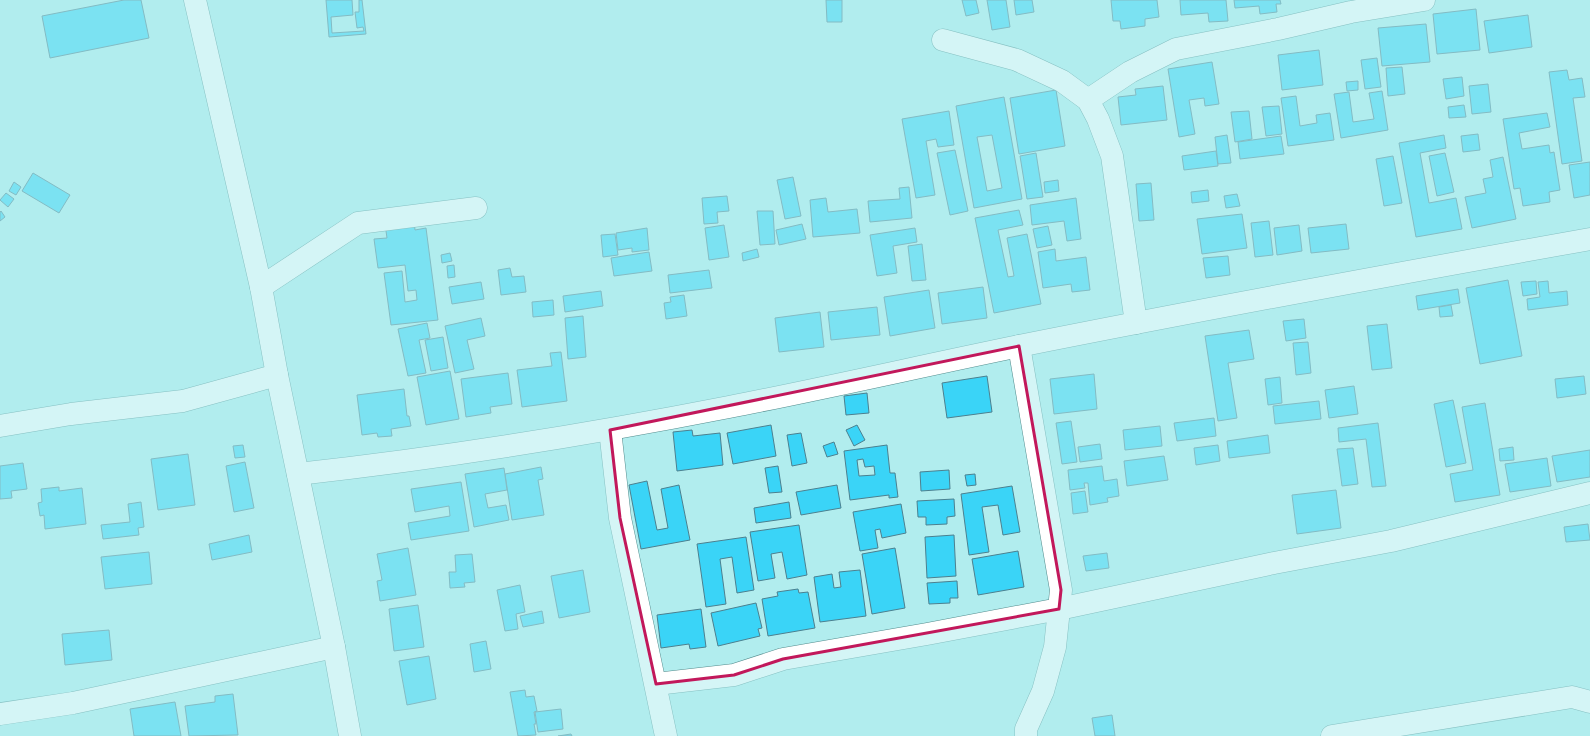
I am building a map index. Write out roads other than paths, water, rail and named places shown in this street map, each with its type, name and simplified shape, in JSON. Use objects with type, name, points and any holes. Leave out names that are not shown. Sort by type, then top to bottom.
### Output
[{"type":"street","points":[[195,0],[261,287],[277,375],[334,647],[350,736]]},
{"type":"street","points":[[1088,100],[1130,72],[1176,49],[1278,29],[1351,12],[1424,0]]},
{"type":"street","points":[[943,40],[1016,60],[1062,81],[1088,100],[1098,119],[1112,156],[1136,323]]},
{"type":"street","points":[[261,287],[358,223],[476,208]]},
{"type":"street","points":[[298,474],[393,464],[610,430],[732,407],[1019,346],[1136,323],[1590,239]]},
{"type":"street","points":[[1019,346],[1061,590],[1056,647],[1044,691],[1026,729],[1026,736]]},
{"type":"street","points":[[0,426],[71,414],[183,401],[277,375]]},
{"type":"street","points":[[610,430],[620,518],[666,736]]},
{"type":"street","points":[[656,684],[734,675],[783,659],[1059,609],[1274,563],[1391,541],[1590,493]]},
{"type":"street","points":[[0,714],[73,703],[334,647]]},
{"type":"street","points":[[1332,736],[1572,697],[1590,702]]}]
